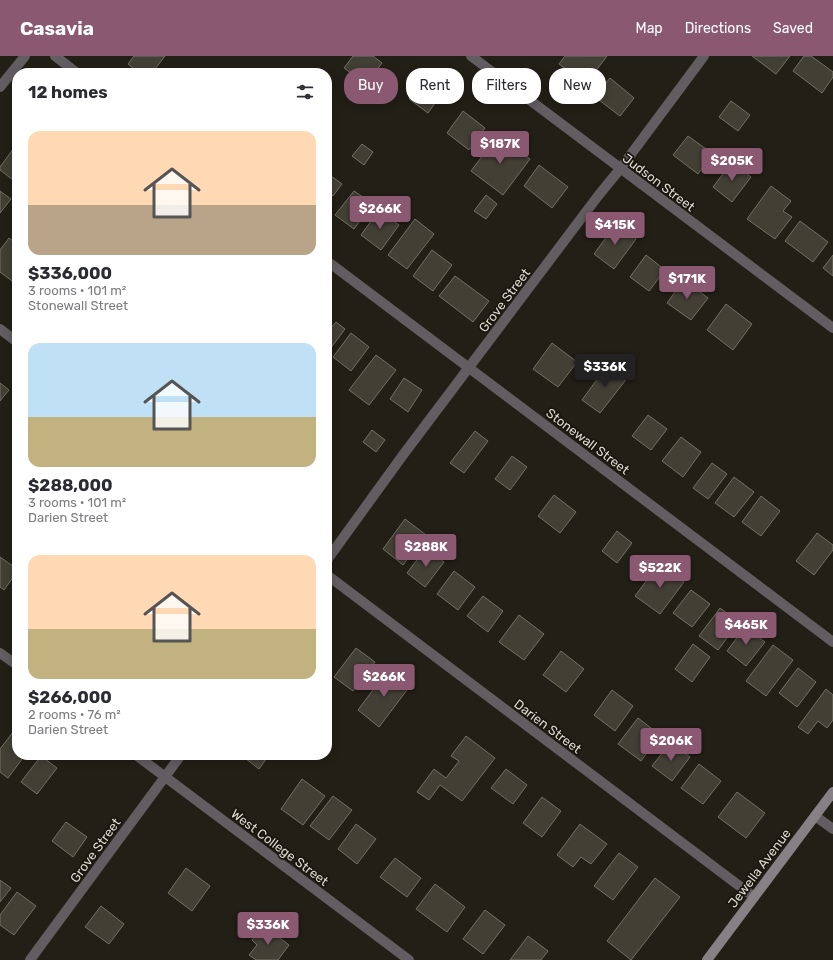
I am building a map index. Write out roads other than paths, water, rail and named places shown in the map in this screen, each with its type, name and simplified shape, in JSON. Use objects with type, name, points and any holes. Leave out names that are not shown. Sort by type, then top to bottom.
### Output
[{"type":"main road","name":"Jewella Avenue","points":[[707,960],[833,792]]},
{"type":"street","points":[[15,68],[25,56]]},
{"type":"street","points":[[55,56],[71,68]]},
{"type":"street","name":"Judson Street","points":[[471,56],[833,328]]},
{"type":"street","name":"Grove Street","points":[[332,553],[403,455],[704,56]]},
{"type":"street","points":[[0,87],[12,72]]},
{"type":"street","name":"Stonewall Street","points":[[332,265],[833,642]]},
{"type":"street","points":[[0,329],[12,338]]},
{"type":"street","name":"Darien Street","points":[[332,579],[754,897]]},
{"type":"street","points":[[0,653],[12,661]]},
{"type":"street","name":"West College Street","points":[[143,760],[409,960]]},
{"type":"street","name":"Grove Street","points":[[30,960],[177,760]]},
{"type":"street","points":[[815,816],[833,829]]}]
